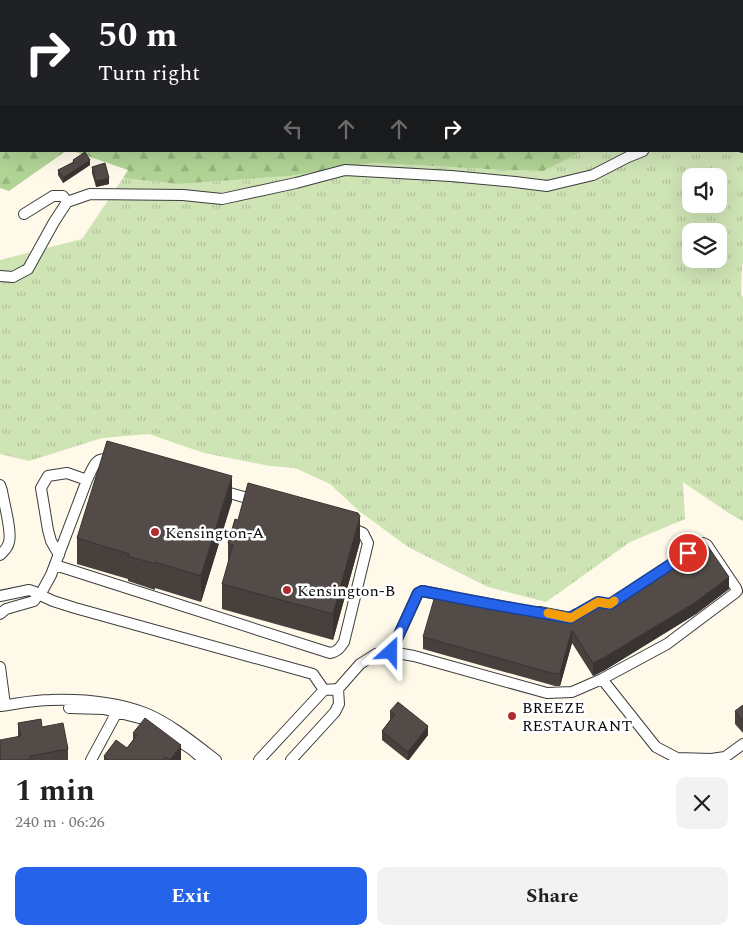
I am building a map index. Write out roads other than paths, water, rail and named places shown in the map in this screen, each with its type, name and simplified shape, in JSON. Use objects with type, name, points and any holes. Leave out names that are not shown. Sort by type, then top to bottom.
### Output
[{"type":"street","points":[[0,276],[13,277],[28,269],[67,202],[90,194],[183,196],[222,199],[345,170],[451,176],[547,186],[593,175],[640,152]]},
{"type":"street","points":[[24,214],[53,196],[63,196],[67,202]]},
{"type":"street","points":[[0,614],[6,609],[34,601],[51,575],[87,480],[98,461],[104,458],[126,464]]},
{"type":"street","points":[[57,560],[48,530],[41,488],[48,476],[66,473],[87,480]]},
{"type":"street","points":[[0,485],[10,541],[6,550],[0,555]]},
{"type":"street","points":[[209,487],[265,503]]},
{"type":"street","points":[[57,560],[330,653],[340,649],[344,642],[368,543],[363,533],[340,524]]},
{"type":"street","points":[[291,760],[335,712],[339,704],[338,690],[360,664],[376,654],[391,652],[414,656],[547,693],[572,692],[602,679],[667,644],[737,591],[707,545],[703,543],[688,553]]},
{"type":"street","points":[[0,596],[29,590],[36,592],[38,595],[75,608],[313,674],[324,690]]},
{"type":"street","points":[[391,652],[418,593],[422,591],[461,598]]},
{"type":"street","points":[[528,610],[570,618],[585,610]]},
{"type":"street","points":[[0,667],[2,708]]},
{"type":"street","points":[[602,679],[656,747],[677,758],[711,759],[725,757],[743,744]]},
{"type":"street","points":[[259,760],[324,690],[338,690]]},
{"type":"street","points":[[2,708],[49,700],[96,702],[121,706],[146,713],[169,726],[216,760]]},
{"type":"street","points":[[2,708],[44,706],[104,709],[117,712],[147,720],[204,760]]},
{"type":"street","points":[[91,760],[117,712]]},
{"type":"place","name":"Kensington-A","points":[[155,532]]},
{"type":"place","name":"Kensington-B","points":[[287,590]]},
{"type":"place","name":"BREEZE RESTAURANT","points":[[512,716]]}]
